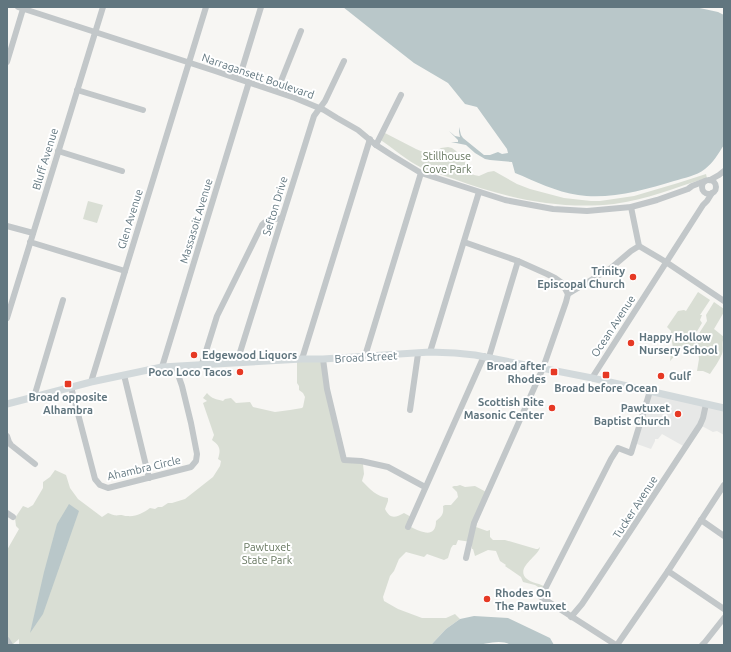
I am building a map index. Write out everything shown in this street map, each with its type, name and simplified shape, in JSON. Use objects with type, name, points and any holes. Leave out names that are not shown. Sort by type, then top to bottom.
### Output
[{"type":"main road","name":"Broad Street","points":[[7,404],[124,374],[162,367],[418,354],[430,352],[455,353],[486,357],[544,368],[724,408]]},
{"type":"street","name":"Bluff Avenue","points":[[7,318],[10,300],[33,233],[103,7]]},
{"type":"street","name":"Glen Avenue","points":[[91,382],[206,7]]},
{"type":"street","points":[[239,79],[261,7]]},
{"type":"street","name":"Narragansett Boulevard","points":[[21,8],[277,91],[319,108],[353,127],[421,173],[505,200],[567,210],[587,211],[631,207],[688,189],[707,180]]},
{"type":"street","points":[[7,62],[21,8]]},
{"type":"street","points":[[277,91],[301,31]]},
{"type":"street","name":"Sefton Drive","points":[[237,362],[314,116],[324,101],[344,61]]},
{"type":"street","name":"Massasoit Avenue","points":[[162,367],[249,82]]},
{"type":"street","points":[[77,90],[143,110]]},
{"type":"street","points":[[376,144],[401,95]]},
{"type":"street","points":[[302,359],[370,139]]},
{"type":"street","points":[[58,151],[122,171]]},
{"type":"street","points":[[707,180],[724,171]]},
{"type":"street","points":[[365,356],[421,173]]},
{"type":"street","name":"Ocean Avenue","points":[[592,378],[703,205],[724,175]]},
{"type":"street","points":[[703,191],[709,194],[714,190],[715,183],[712,180],[707,180]]},
{"type":"street","name":"Ocean Avenue","points":[[703,205],[705,200],[702,184],[707,180]]},
{"type":"street","name":"Narragansett Boulevard","points":[[688,189],[703,191]]},
{"type":"street","points":[[430,352],[479,192]]},
{"type":"street","points":[[631,207],[639,246],[666,262],[724,301]]},
{"type":"street","points":[[202,364],[217,316],[262,225],[270,220],[282,218]]},
{"type":"street","points":[[7,226],[33,233]]},
{"type":"street","points":[[30,242],[125,271]]},
{"type":"street","points":[[464,242],[518,261],[555,278],[562,283],[568,294],[544,368],[474,523],[466,558]]},
{"type":"street","points":[[568,294],[611,268],[639,246]]},
{"type":"street","points":[[408,527],[425,487],[486,357],[518,261]]},
{"type":"street","points":[[34,397],[63,300]]},
{"type":"street","points":[[410,410],[418,354]]},
{"type":"street","points":[[324,359],[327,390],[344,460],[361,461],[388,467],[425,487]]},
{"type":"street","name":"Ahambra Circle","points":[[71,387],[95,479],[102,486],[108,488],[191,467],[196,461],[197,454],[191,423],[175,366]]},
{"type":"street","points":[[124,374],[149,478]]},
{"type":"street","points":[[650,391],[631,453],[618,448],[611,459],[541,597],[617,645],[668,571],[724,485]]},
{"type":"street","name":"Tucker Avenue","points":[[571,616],[582,604],[700,425],[706,404]]},
{"type":"street","points":[[7,436],[11,445],[35,464]]},
{"type":"street","points":[[7,513],[13,517]]},
{"type":"street","points":[[701,520],[724,536]]},
{"type":"street","points":[[668,571],[724,609]]},
{"type":"street","points":[[702,645],[724,618]]},
{"type":"street","points":[[7,640],[10,645]]},
{"type":"shaded area","points":[[343,7],[695,7],[718,12],[724,15],[724,145],[708,167],[698,173],[651,188],[602,196],[570,194],[554,189],[515,173],[512,162],[485,159],[466,145],[451,142],[458,142],[458,140],[449,131],[455,136],[460,137],[459,127],[463,138],[484,155],[490,155],[498,152],[502,154],[508,153],[507,149],[477,107],[465,104],[448,83],[414,63]]},
{"type":"shaded area","points":[[650,391],[724,407],[724,435],[717,431],[713,432],[700,425],[685,447],[662,434],[658,439],[655,439],[651,449],[637,444],[636,443]]},
{"type":"shaded area","points":[[69,504],[79,511],[43,614],[30,633],[57,524]]},
{"type":"shaded area","points":[[474,616],[508,618],[550,638],[554,645],[511,645],[497,642],[478,645],[431,645],[446,629],[460,619]]},
{"type":"green space","name":"Stillhouse Cove Park","points":[[383,132],[430,155],[441,148],[452,148],[464,160],[469,172],[474,175],[479,176],[494,171],[517,184],[564,198],[600,201],[634,196],[706,174],[707,178],[626,202],[593,205],[552,204],[493,192],[422,168],[405,158],[379,139]]},
{"type":"green space","points":[[88,201],[103,205],[97,223],[83,219]]},
{"type":"green space","points":[[698,292],[710,300],[700,315],[702,315],[700,320],[702,323],[696,333],[698,335],[707,321],[706,315],[714,302],[724,309],[724,312],[714,329],[724,337],[723,352],[710,374],[703,371],[697,371],[699,359],[698,353],[688,344],[684,346],[670,361],[673,348],[670,339],[671,331],[667,327],[678,311],[686,311]]},
{"type":"green space","name":"Pawtuxet State Park","points":[[322,359],[342,456],[363,464],[364,474],[362,481],[377,494],[388,498],[385,509],[389,515],[395,517],[404,513],[413,518],[411,527],[427,533],[431,532],[434,530],[436,521],[442,515],[443,506],[451,505],[458,497],[457,492],[452,487],[460,485],[465,487],[475,486],[488,493],[476,527],[487,531],[490,530],[490,537],[493,540],[505,540],[536,549],[540,547],[539,551],[528,562],[523,571],[527,579],[548,588],[546,592],[535,585],[523,582],[521,577],[500,561],[496,551],[488,550],[475,556],[471,542],[458,540],[456,545],[453,545],[451,548],[448,558],[444,560],[427,554],[424,557],[406,552],[399,559],[390,576],[383,597],[384,601],[398,609],[422,618],[446,618],[455,614],[460,619],[446,629],[431,645],[19,645],[19,639],[12,645],[7,640],[7,550],[19,529],[16,526],[15,518],[23,506],[28,508],[33,505],[43,488],[43,482],[50,477],[55,470],[66,475],[70,488],[78,499],[102,517],[108,513],[133,516],[150,508],[155,509],[168,503],[185,499],[213,477],[220,466],[221,461],[218,459],[219,448],[212,440],[214,435],[203,403],[207,401],[203,398],[207,393],[216,399],[223,401],[231,398],[236,403],[250,402],[253,407],[275,412],[302,408],[305,397],[299,390],[297,383],[297,360]]},
{"type":"place","name":"Trinity Episcopal Church","points":[[633,277]]},
{"type":"place","name":"Happy Hollow Nursery School","points":[[631,343]]},
{"type":"place","name":"Edgewood Liquors","points":[[194,355]]},
{"type":"place","name":"Poco Loco Tacos","points":[[240,372]]},
{"type":"place","name":"Broad after Rhodes","points":[[554,372]]},
{"type":"place","name":"Broad before Ocean","points":[[606,375]]},
{"type":"place","name":"Gulf","points":[[661,376]]},
{"type":"place","name":"Broad opposite Alhambra","points":[[68,384]]},
{"type":"place","name":"Scottish Rite Masonic Center","points":[[552,408]]},
{"type":"place","name":"Pawtuxet Baptist Church","points":[[678,414]]},
{"type":"place","name":"Rhodes On The Pawtuxet","points":[[487,599]]}]
